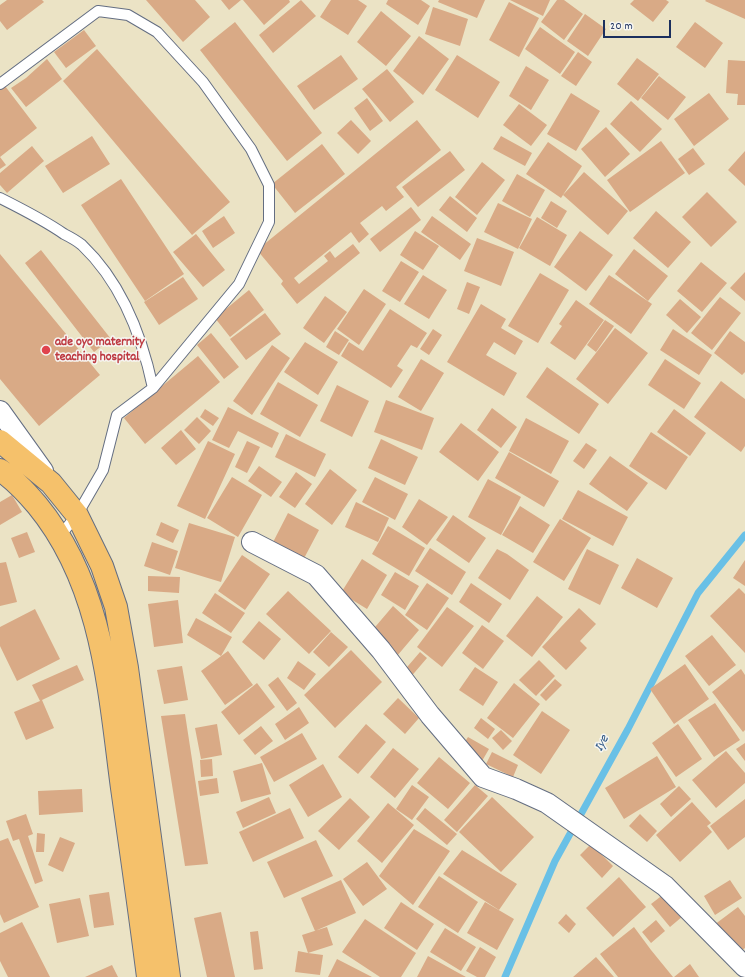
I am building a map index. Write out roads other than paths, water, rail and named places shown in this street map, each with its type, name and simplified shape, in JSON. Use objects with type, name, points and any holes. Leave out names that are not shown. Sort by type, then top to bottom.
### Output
[{"type":"highway","points":[[0,441],[51,483],[76,515],[102,566],[116,607],[127,668],[148,896],[148,977]]},
{"type":"highway","points":[[0,470],[25,490],[48,519],[70,555],[92,607],[105,662],[148,896],[169,977]]},
{"type":"street","points":[[0,411],[51,483]]},
{"type":"street","points":[[252,542],[316,575],[381,650],[430,715],[483,778],[516,789],[547,803],[665,886],[745,967]]},
{"type":"lane","points":[[0,84],[98,11],[128,15],[157,32],[202,82],[251,149],[269,185],[269,222],[239,284],[153,388],[118,415],[103,470],[76,515],[59,537]]},
{"type":"lane","points":[[0,198],[45,221],[82,245],[110,279],[134,321],[146,355],[153,388]]},
{"type":"waterway","name":"Iye","points":[[505,977],[555,861],[628,729],[698,593],[745,535]]},
{"type":"place","name":"ade oyo maternity teaching hospital","points":[[46,350]]}]
